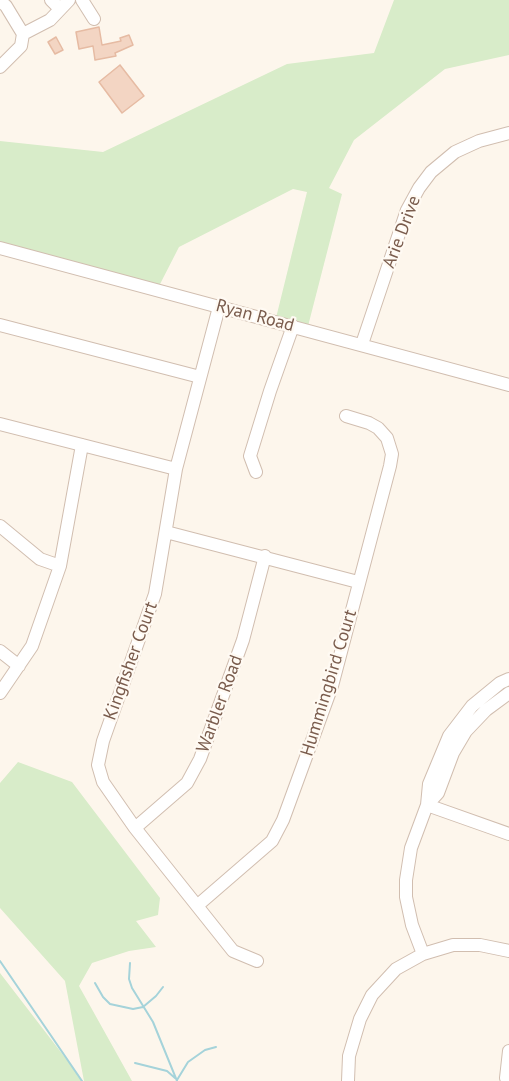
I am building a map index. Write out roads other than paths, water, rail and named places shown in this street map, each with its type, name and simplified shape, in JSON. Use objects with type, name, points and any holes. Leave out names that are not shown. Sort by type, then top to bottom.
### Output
[{"type":"street","points":[[82,0],[94,20]]},
{"type":"street","points":[[0,1],[6,6],[23,34],[21,46],[0,68]]},
{"type":"street","points":[[23,34],[50,20],[60,3]]},
{"type":"street","name":"Arie Drive","points":[[362,344],[407,210],[419,188],[431,172],[455,152],[479,141],[509,133]]},
{"type":"street","name":"Ryan Road","points":[[0,248],[509,385]]},
{"type":"street","name":"Kingfisher Court","points":[[219,307],[176,469],[156,594],[103,741],[99,765],[103,782],[135,828],[233,951],[257,961]]},
{"type":"street","points":[[0,325],[200,377]]},
{"type":"street","points":[[256,472],[250,456],[293,326]]},
{"type":"street","name":"Hummingbird Court","points":[[198,905],[272,841],[283,820],[332,686],[392,454],[387,438],[378,428],[346,416]]},
{"type":"street","points":[[0,424],[176,469]]},
{"type":"street","points":[[0,693],[33,646],[60,566],[82,446]]},
{"type":"street","points":[[0,526],[40,559],[60,566]]},
{"type":"street","points":[[166,532],[358,582]]},
{"type":"street","name":"Warbler Road","points":[[135,828],[187,783],[200,759],[243,640],[265,556]]},
{"type":"street","points":[[0,651],[19,666]]},
{"type":"street","points":[[423,954],[409,913],[406,880],[411,848],[427,805],[438,793],[461,728],[486,710],[506,687]]},
{"type":"street","points":[[427,805],[509,834]]},
{"type":"street","points":[[348,1081],[351,1045],[365,1008],[386,979],[406,962],[440,948],[462,944],[509,951]]},
{"type":"street","points":[[506,1078],[509,1051]]},
{"type":"waterway","points":[[0,961],[82,1081]]},
{"type":"waterway","points":[[130,963],[129,979],[132,988],[153,1022],[177,1081]]},
{"type":"waterway","points":[[95,983],[110,1004],[133,1009],[143,1007],[163,987]]},
{"type":"waterway","points":[[177,1080],[188,1062],[205,1050],[216,1047]]},
{"type":"waterway","points":[[135,1063],[167,1071],[175,1078]]}]
